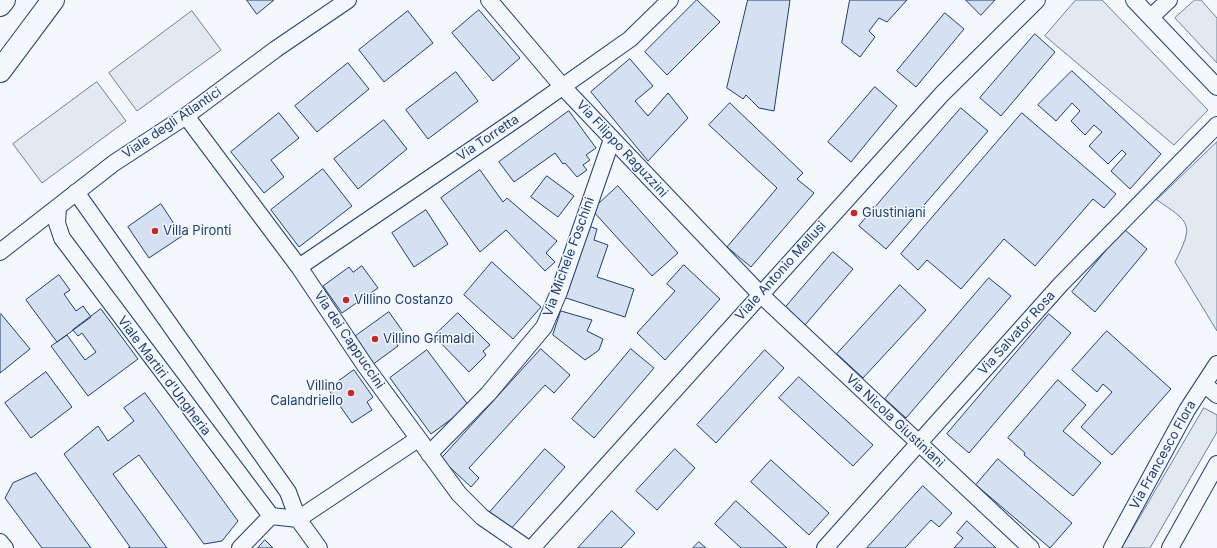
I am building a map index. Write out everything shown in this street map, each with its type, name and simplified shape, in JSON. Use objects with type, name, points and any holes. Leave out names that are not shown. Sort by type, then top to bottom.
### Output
[{"type":"street","points":[[0,5],[4,0]]},
{"type":"street","points":[[0,71],[53,0]]},
{"type":"street","name":"Viale degli Atlantici","points":[[0,252],[114,163],[186,116],[276,49],[348,0]]},
{"type":"street","name":"Via Filippo Raguzzini","points":[[489,0],[562,86],[760,294]]},
{"type":"street","name":"Via Torretta","points":[[299,267],[521,116],[630,39],[670,0]]},
{"type":"street","name":"Viale Antonio Mellusi","points":[[532,548],[942,94],[1037,0]]},
{"type":"street","points":[[1134,0],[1217,87]]},
{"type":"street","points":[[1151,18],[1169,0]]},
{"type":"street","name":"Via dei Cappuccini","points":[[186,116],[299,267],[418,439],[459,494],[482,517],[527,548]]},
{"type":"street","name":"Via Salvator Rosa","points":[[825,548],[1061,284],[1217,125]]},
{"type":"street","name":"Via Michele Foschini","points":[[429,454],[488,394],[544,327],[559,292],[612,139]]},
{"type":"street","points":[[76,192],[288,492],[298,519],[319,548]]},
{"type":"street","name":"Viale Martiri d'Ungheria","points":[[58,207],[57,224],[62,238],[271,516]]},
{"type":"street","name":"Via Nicola Giustiniani","points":[[760,294],[918,443],[1022,545]]},
{"type":"street","name":"Via Francesco Flora","points":[[1112,548],[1187,410],[1217,364]]},
{"type":"street","points":[[1204,384],[1217,395]]},
{"type":"street","points":[[240,548],[271,516],[298,519],[418,439]]},
{"type":"street","points":[[1170,548],[1217,464]]},
{"type":"shaded area","points":[[1076,0],[1102,0],[1208,110],[1174,145],[1045,36]]},
{"type":"shaded area","points":[[1195,0],[1201,0],[1217,18],[1217,63],[1175,18]]},
{"type":"shaded area","points":[[192,11],[221,50],[137,111],[109,73]]},
{"type":"shaded area","points":[[97,82],[126,121],[42,183],[13,144]]},
{"type":"shaded area","points":[[1217,142],[1217,331],[1175,262],[1185,240],[1187,232],[1186,225],[1177,214],[1157,200]]},
{"type":"shaded area","points":[[1204,408],[1217,415],[1217,432],[1150,548],[1122,548]]},
{"type":"building","points":[[247,0],[274,0],[257,14]]},
{"type":"building","points":[[697,0],[720,22],[667,75],[645,52]]},
{"type":"building","points":[[748,0],[790,0],[774,111],[759,108],[746,95],[743,99],[727,88]]},
{"type":"building","points":[[850,0],[907,0],[887,22],[879,18],[869,31],[875,37],[860,57],[842,43]]},
{"type":"building","points":[[966,0],[995,0],[981,15]]},
{"type":"building","points":[[479,10],[520,58],[493,81],[452,33]]},
{"type":"building","points":[[408,11],[433,43],[384,82],[359,50]]},
{"type":"building","points":[[945,13],[964,29],[916,87],[897,71]]},
{"type":"building","points":[[1035,34],[1055,52],[1001,116],[980,98]]},
{"type":"building","points":[[630,59],[653,86],[635,101],[648,116],[668,93],[688,118],[648,161],[591,92]]},
{"type":"building","points":[[348,63],[369,89],[317,132],[295,106]]},
{"type":"building","points":[[1072,71],[1161,154],[1130,189],[1111,171],[1126,154],[1122,150],[1108,164],[1089,146],[1102,132],[1094,125],[1085,135],[1071,121],[1080,111],[1072,103],[1056,121],[1038,105]]},
{"type":"building","points":[[456,72],[478,101],[428,139],[406,110]]},
{"type":"building","points":[[875,87],[897,106],[851,162],[828,142]]},
{"type":"building","points":[[730,103],[803,173],[797,179],[814,193],[751,267],[727,247],[777,188],[709,125]]},
{"type":"building","points":[[961,108],[988,131],[886,249],[859,226]]},
{"type":"building","points":[[569,111],[596,148],[586,155],[590,160],[583,165],[587,170],[577,177],[565,163],[563,164],[555,153],[514,182],[499,162]]},
{"type":"building","points":[[279,113],[299,138],[271,160],[284,177],[264,193],[231,152]]},
{"type":"building","points":[[1022,113],[1116,194],[1104,208],[1093,199],[1035,266],[1004,239],[961,289],[927,260],[918,270],[901,254]]},
{"type":"building","points":[[384,120],[407,149],[358,189],[334,159]]},
{"type":"building","points":[[323,169],[352,206],[299,247],[271,210]]},
{"type":"building","points":[[480,170],[503,202],[507,198],[557,241],[546,253],[555,262],[545,271],[506,230],[480,252],[441,198]]},
{"type":"building","points":[[547,176],[574,196],[558,217],[531,197]]},
{"type":"building","points":[[618,186],[678,253],[652,276],[592,210]]},
{"type":"building","name":"Villa Pironti","points":[[161,204],[182,236],[149,258],[128,227]]},
{"type":"building","points":[[426,210],[448,244],[414,267],[392,233]]},
{"type":"building","points":[[586,225],[597,229],[594,240],[608,245],[597,277],[634,289],[625,317],[563,297]]},
{"type":"building","points":[[1124,229],[1147,249],[1095,312],[1072,292]]},
{"type":"building","points":[[833,252],[853,269],[805,325],[785,308]]},
{"type":"building","points":[[492,262],[541,307],[513,339],[464,295]]},
{"type":"building","points":[[684,265],[720,299],[665,360],[637,333],[675,291],[667,284]]},
{"type":"building","name":"Villino Costanzo","points":[[362,266],[378,288],[342,313],[323,286],[349,267],[353,272]]},
{"type":"building","points":[[59,275],[70,290],[64,294],[76,311],[83,306],[91,317],[57,342],[26,300]]},
{"type":"building","points":[[989,278],[1011,296],[906,418],[885,399]]},
{"type":"building","points":[[900,285],[926,310],[863,378],[837,354]]},
{"type":"building","points":[[101,309],[138,359],[88,396],[51,346],[67,335],[85,360],[96,352],[82,333],[78,336],[73,330]]},
{"type":"building","points":[[561,311],[592,320],[587,331],[603,339],[599,350],[585,360],[553,335]]},
{"type":"building","name":"Villino Grimaldi","points":[[389,312],[404,333],[394,340],[398,346],[372,365],[353,338]]},
{"type":"building","points":[[458,313],[490,345],[483,351],[486,355],[469,372],[434,336]]},
{"type":"building","points":[[1,314],[30,349],[0,373],[0,315]]},
{"type":"building","points":[[1049,314],[1071,333],[969,453],[947,434]]},
{"type":"building","points":[[1107,331],[1171,389],[1112,455],[1081,427],[1112,392],[1103,384],[1097,392],[1072,370]]},
{"type":"building","points":[[541,349],[570,375],[554,393],[545,385],[469,468],[479,478],[471,487],[441,459]]},
{"type":"building","points":[[631,349],[654,368],[594,438],[572,419]]},
{"type":"building","points":[[427,350],[469,406],[431,434],[390,378]]},
{"type":"building","points":[[765,350],[784,368],[716,443],[697,425]]},
{"type":"building","name":"Villino Calandriello","points":[[354,370],[373,397],[367,402],[372,410],[352,423],[328,389]]},
{"type":"building","points":[[46,372],[72,407],[31,438],[5,403]]},
{"type":"building","points":[[799,377],[873,445],[853,466],[779,398]]},
{"type":"building","points":[[1058,380],[1086,405],[1063,431],[1101,463],[1073,496],[1024,455],[1025,453],[1008,438]]},
{"type":"building","points":[[145,393],[238,521],[222,541],[204,544],[139,455],[113,474],[167,548],[128,548],[130,547],[64,454],[98,426],[108,441],[134,421],[124,408]]},
{"type":"building","points":[[545,449],[565,467],[510,530],[490,512]]},
{"type":"building","points":[[675,449],[695,468],[657,510],[636,491]]},
{"type":"building","points":[[998,459],[1072,523],[1050,548],[976,485]]},
{"type":"building","points":[[771,460],[829,513],[809,535],[751,482]]},
{"type":"building","points":[[36,473],[91,548],[42,548],[5,498],[13,483]]},
{"type":"building","points":[[923,486],[952,513],[939,527],[931,520],[905,548],[867,548]]},
{"type":"building","points":[[736,501],[787,548],[741,548],[715,524]]},
{"type":"building","points":[[612,511],[635,533],[621,548],[578,548]]},
{"type":"building","points":[[967,521],[996,548],[954,548],[963,538],[957,533]]},
{"type":"building","points":[[265,540],[273,548],[258,548]]},
{"type":"building","points":[[699,542],[706,548],[693,548]]},
{"type":"place","name":"Giustiniani","points":[[854,213]]},
{"type":"place","name":"Villa Pironti","points":[[155,231]]},
{"type":"place","name":"Villino Costanzo","points":[[346,300]]},
{"type":"place","name":"Villino Grimaldi","points":[[375,339]]},
{"type":"place","name":"Villino Calandriello","points":[[351,393]]}]
